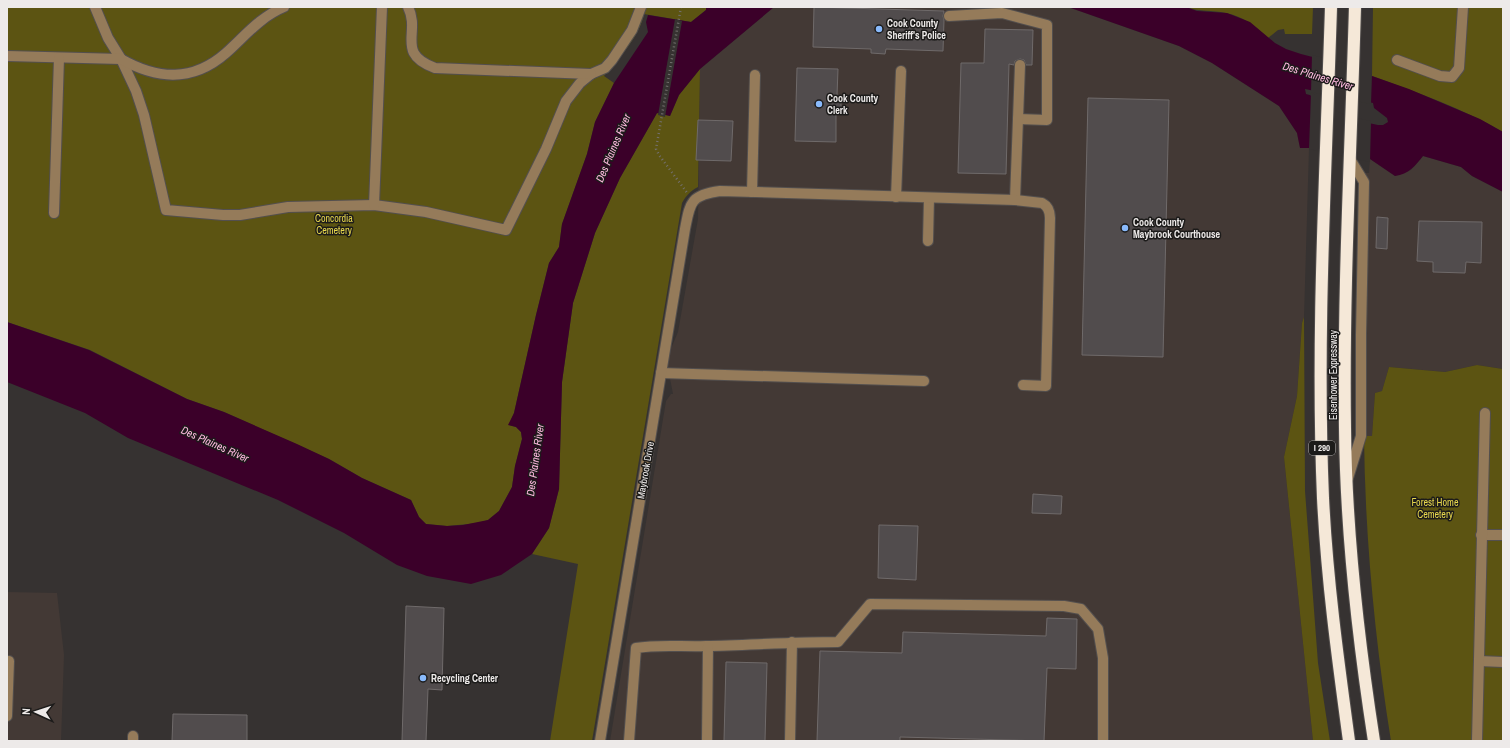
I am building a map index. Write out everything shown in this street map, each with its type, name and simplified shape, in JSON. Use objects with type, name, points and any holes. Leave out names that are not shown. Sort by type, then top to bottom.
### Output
[{"type":"highway","name":"Eisenhower Expressway","points":[[1330,7],[1320,380],[1323,498],[1327,564],[1331,610],[1348,741]]},
{"type":"highway","name":"Eisenhower Expressway","points":[[1355,7],[1350,159],[1345,429],[1355,596],[1363,668],[1374,741]]},
{"type":"street","points":[[95,7],[108,38],[121,59],[136,91],[144,114],[166,210],[240,215],[288,207],[374,205],[426,212],[506,230],[546,149],[566,101],[580,83],[591,74],[605,68],[621,48],[632,30],[641,7]]},
{"type":"street","points":[[7,56],[121,59],[137,68],[151,72],[167,75],[184,74],[200,71],[212,64],[226,53],[257,23],[272,12],[284,7]]},
{"type":"street","points":[[374,205],[382,7]]},
{"type":"street","points":[[408,7],[411,13],[412,51],[417,59],[426,65],[435,68],[591,74]]},
{"type":"street","points":[[1397,60],[1440,76],[1452,77],[1459,68],[1463,7]]},
{"type":"street","points":[[949,16],[1002,13],[1047,25],[1047,120],[1018,119]]},
{"type":"street","points":[[54,214],[59,58]]},
{"type":"street","points":[[1015,200],[1020,65]]},
{"type":"street","points":[[896,197],[901,71]]},
{"type":"street","points":[[752,192],[755,75]]},
{"type":"street","points":[[693,201],[710,192],[752,192],[1015,200],[1042,203],[1050,212],[1046,386],[1023,385]]},
{"type":"street","points":[[928,241],[929,198]]},
{"type":"street","name":"Maybrook Drive","points":[[600,741],[685,229],[689,208],[693,201]]},
{"type":"street","points":[[661,373],[924,381]]},
{"type":"street","points":[[1477,741],[1485,413]]},
{"type":"street","points":[[1481,535],[1503,535]]},
{"type":"street","points":[[629,741],[636,648],[647,646],[708,646],[792,642],[838,642],[870,604],[1064,606],[1081,609],[1098,629],[1103,658],[1103,741]]},
{"type":"street","points":[[790,741],[792,642]]},
{"type":"street","points":[[707,741],[708,646]]},
{"type":"street","points":[[7,716],[9,661]]},
{"type":"street","points":[[1479,661],[1503,662]]},
{"type":"path","points":[[680,7],[656,146],[657,152],[693,201]]},
{"type":"shaded area","points":[[774,7],[1068,7],[1179,46],[1212,63],[1279,106],[1297,133],[1300,147],[1309,148],[1304,317],[1302,323],[1297,396],[1284,457],[1313,741],[610,741],[666,401],[671,394],[673,394],[667,363],[678,332],[698,219],[700,69]]},
{"type":"shaded area","points":[[1423,156],[1461,167],[1472,176],[1503,192],[1503,369],[1477,365],[1445,372],[1389,367],[1382,391],[1375,393],[1372,436],[1357,436],[1361,173],[1369,173],[1370,159],[1395,176],[1411,170]]},
{"type":"shaded area","points":[[7,592],[57,593],[64,655],[61,741],[7,741]]},
{"type":"green space","name":"Concordia Cemetery","points":[[7,7],[706,7],[706,10],[691,22],[644,14],[638,31],[633,39],[604,76],[614,83],[595,122],[587,154],[562,224],[559,247],[549,263],[514,413],[509,425],[516,427],[521,432],[522,439],[515,466],[512,487],[499,511],[488,520],[479,523],[447,526],[426,524],[419,517],[411,500],[362,478],[329,459],[224,412],[187,399],[90,350],[7,322]]},
{"type":"green space","points":[[1186,7],[1313,7],[1312,34],[1285,34],[1284,29],[1278,30],[1268,38],[1244,19],[1232,14],[1196,10]]},
{"type":"green space","points":[[1373,7],[1503,7],[1503,132],[1455,108],[1372,76]]},
{"type":"green space","points":[[700,69],[698,187],[688,194],[682,203],[592,741],[550,741],[578,564],[532,554],[549,528],[559,489],[562,382],[573,303],[595,233],[620,178],[657,113],[670,116],[679,95]]},
{"type":"green space","points":[[1304,317],[1305,491],[1318,663],[1330,741],[1313,741],[1284,457],[1297,396],[1302,323]]},
{"type":"green space","name":"Forest Home Cemetery","points":[[1477,365],[1503,369],[1503,741],[1391,741],[1380,665],[1372,589],[1366,512],[1364,436],[1372,436],[1375,393],[1382,391],[1389,367],[1445,372]]},
{"type":"water","name":"Des Plaines River","points":[[706,7],[774,7],[700,69],[679,95],[670,116],[657,113],[620,178],[595,233],[573,303],[562,382],[559,489],[549,528],[532,554],[501,575],[471,584],[427,576],[397,565],[344,533],[278,500],[128,438],[85,413],[7,382],[7,322],[89,350],[187,399],[224,412],[329,459],[362,478],[411,500],[419,517],[426,524],[447,526],[463,525],[488,520],[499,511],[512,487],[515,466],[522,439],[521,432],[516,427],[508,425],[514,413],[549,263],[559,247],[562,224],[587,154],[595,122],[614,83],[648,32],[646,22],[648,15],[691,22],[706,10]]},
{"type":"water","name":"Des Plaines River","points":[[1068,7],[1186,7],[1197,11],[1227,13],[1250,22],[1275,43],[1286,49],[1355,68],[1480,119],[1503,132],[1503,192],[1472,176],[1461,167],[1423,156],[1408,171],[1395,176],[1370,159],[1309,148],[1300,148],[1297,133],[1279,106],[1212,63],[1179,46]],"holes":[[[1305,89],[1373,103],[1374,108],[1387,118],[1388,122],[1383,125],[1378,125],[1339,113],[1323,106],[1312,96],[1306,94]]]},
{"type":"pier","points":[[675,19],[682,21],[665,117],[658,115]]},
{"type":"pier","points":[[1312,55],[1356,66],[1372,74],[1371,104],[1311,92]]},
{"type":"pier","points":[[1311,93],[1314,94],[1324,105],[1347,116],[1371,121],[1370,162],[1309,149]]},
{"type":"building","name":"Cook County Sheriff's Police","points":[[814,7],[944,11],[943,51],[886,49],[885,54],[871,53],[871,49],[813,47]]},
{"type":"building","points":[[985,29],[1033,30],[1032,65],[1026,65],[1024,60],[1020,59],[1015,61],[1014,65],[1009,64],[1006,174],[958,173],[961,63],[984,63]]},
{"type":"building","name":"Cook County Clerk","points":[[797,68],[838,69],[837,96],[841,96],[841,112],[836,112],[836,142],[795,141]]},
{"type":"building","name":"Cook County Maybrook Courthouse","points":[[1088,98],[1169,100],[1163,357],[1082,355]]},
{"type":"building","points":[[698,120],[733,121],[731,161],[696,160]]},
{"type":"building","points":[[1377,217],[1388,218],[1387,249],[1376,248]]},
{"type":"building","points":[[1419,221],[1482,222],[1481,263],[1466,262],[1465,273],[1433,272],[1433,262],[1417,261]]},
{"type":"building","points":[[1033,494],[1062,496],[1061,514],[1032,513]]},
{"type":"building","points":[[879,525],[918,526],[916,580],[878,578]]},
{"type":"building","name":"Recycling Center","points":[[406,606],[444,608],[442,690],[428,689],[426,741],[402,741]]},
{"type":"building","points":[[1047,618],[1077,619],[1076,669],[1047,668],[1044,741],[900,737],[900,741],[817,741],[820,651],[902,653],[903,632],[1046,636]]},
{"type":"building","points":[[726,662],[767,663],[765,741],[724,741]]},
{"type":"building","points":[[173,714],[247,715],[247,741],[172,741]]},
{"type":"place","name":"Cook County Sheriff's Police","points":[[879,29]]},
{"type":"place","name":"Cook County Clerk","points":[[819,104]]},
{"type":"place","name":"Cook County Maybrook Courthouse","points":[[1125,228]]},
{"type":"place","name":"Recycling Center","points":[[423,678]]}]
